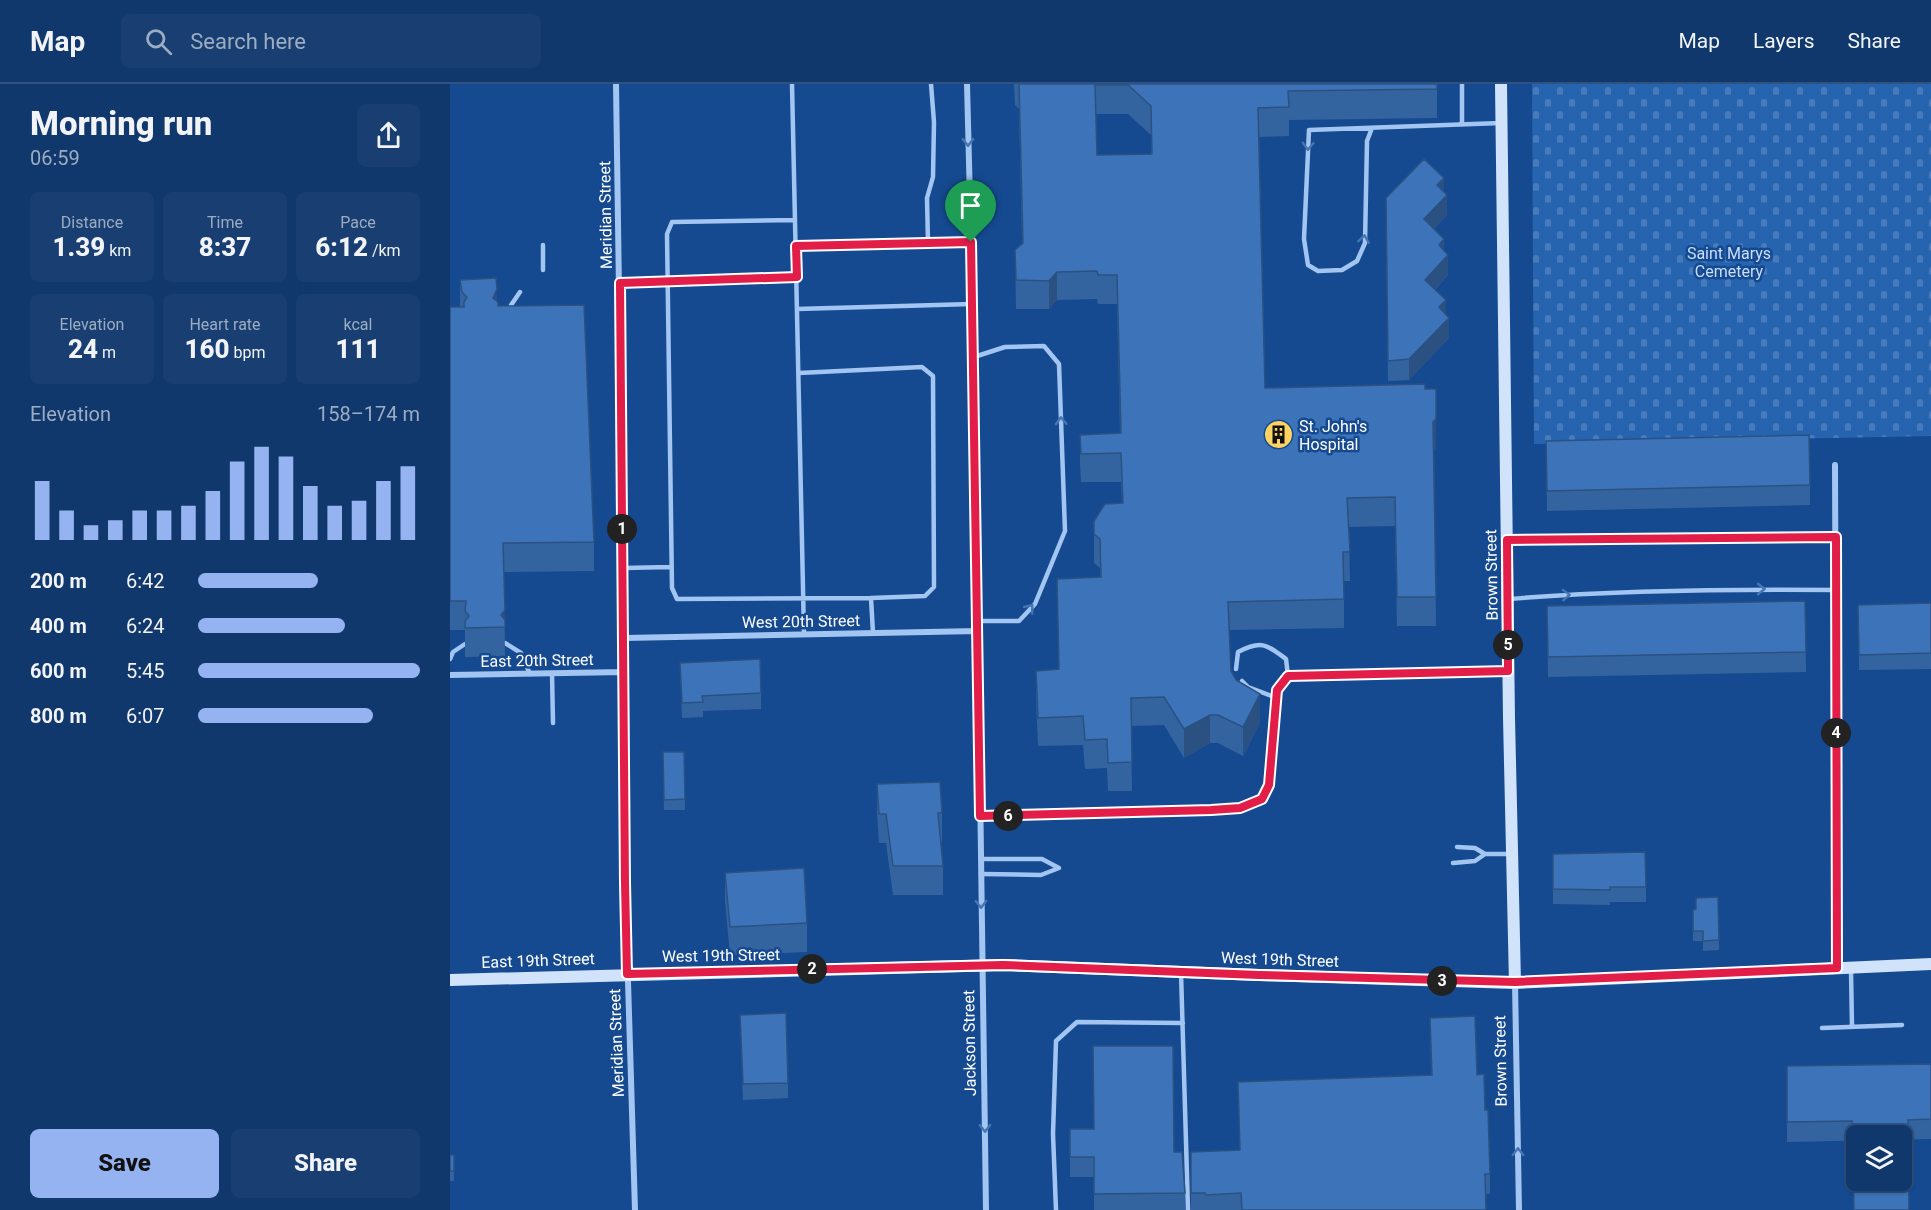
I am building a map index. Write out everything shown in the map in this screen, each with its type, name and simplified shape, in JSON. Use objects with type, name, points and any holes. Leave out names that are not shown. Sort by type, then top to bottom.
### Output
[{"type":"street","name":"Meridian Street","points":[[616,84],[625,883],[634,1210]]},
{"type":"street","name":"Jackson Street","points":[[967,84],[974,357],[986,1210]]},
{"type":"street","name":"Brown Street","points":[[1501,84],[1508,671],[1519,1210]]},
{"type":"street","points":[[1836,465],[1837,968]]},
{"type":"street","name":"West 20th Street","points":[[624,638],[978,631]]},
{"type":"street","name":"East 20th Street","points":[[450,675],[624,672]]},
{"type":"street","name":"West 19th Street","points":[[627,974],[982,965],[1515,982],[1931,964]]},
{"type":"street","name":"East 19th Street","points":[[450,980],[627,974]]},
{"type":"lane","points":[[792,84],[804,634]]},
{"type":"lane","points":[[928,243],[927,198],[933,177],[934,133],[931,84]]},
{"type":"lane","points":[[1462,84],[1462,124]]},
{"type":"lane","points":[[1372,128],[1367,141],[1365,243],[1357,261],[1342,270],[1318,271],[1308,265],[1305,239],[1309,130],[1501,123]]},
{"type":"lane","points":[[795,220],[672,222],[667,234],[671,567],[672,588],[677,599],[925,596],[934,587],[933,376],[922,367],[799,373]]},
{"type":"lane","points":[[796,246],[971,242]]},
{"type":"lane","points":[[543,245],[543,270]]},
{"type":"lane","points":[[620,283],[797,277]]},
{"type":"lane","points":[[503,317],[520,292]]},
{"type":"lane","points":[[797,309],[972,304]]},
{"type":"lane","points":[[974,357],[1005,347],[1044,346],[1059,364],[1065,531],[1035,604],[1019,621],[978,621]]},
{"type":"lane","points":[[1507,540],[1836,537]]},
{"type":"lane","points":[[623,568],[671,567]]},
{"type":"lane","points":[[1507,600],[1546,596],[1746,590],[1836,590]]},
{"type":"lane","points":[[871,598],[873,633]]},
{"type":"lane","points":[[505,643],[521,653],[530,674]]},
{"type":"lane","points":[[450,659],[453,652],[465,644]]},
{"type":"lane","points":[[980,816],[1240,808],[1262,799],[1269,785],[1277,690],[1288,676],[1286,659],[1270,647],[1253,644],[1238,652],[1236,669]]},
{"type":"lane","points":[[1288,676],[1508,671]]},
{"type":"lane","points":[[552,673],[553,723]]},
{"type":"lane","points":[[1242,681],[1248,687],[1276,698]]},
{"type":"lane","points":[[1457,847],[1475,848],[1485,854],[1512,854]]},
{"type":"lane","points":[[1453,863],[1475,861],[1485,854]]},
{"type":"lane","points":[[981,859],[1042,859],[1059,868],[1041,875],[981,874]]},
{"type":"lane","points":[[1850,967],[1852,1027]]},
{"type":"lane","points":[[1181,972],[1188,1210]]},
{"type":"lane","points":[[1056,1210],[1053,1134],[1056,1041],[1077,1022],[1183,1023]]},
{"type":"lane","points":[[1822,1028],[1902,1025]]},
{"type":"green space","name":"Saint Marys Cemetery","points":[[1532,84],[1931,84],[1931,436],[1534,444]]},
{"type":"building","name":"St. John's Hospital","points":[[1019,84],[1437,84],[1437,89],[1288,91],[1289,107],[1258,108],[1265,388],[1425,384],[1425,389],[1436,389],[1436,419],[1433,422],[1436,597],[1397,597],[1395,497],[1347,498],[1350,552],[1343,552],[1344,599],[1228,602],[1231,671],[1236,680],[1260,694],[1243,727],[1218,715],[1210,715],[1184,729],[1164,697],[1131,698],[1132,762],[1108,763],[1107,739],[1085,740],[1083,716],[1038,718],[1036,671],[1059,669],[1057,579],[1101,577],[1100,539],[1094,534],[1094,521],[1105,504],[1123,503],[1121,453],[1081,454],[1080,435],[1121,433],[1117,275],[1098,275],[1097,271],[1057,272],[1049,281],[1016,280],[1015,250],[1023,243]],"holes":[[[1095,85],[1128,85],[1151,106],[1152,154],[1097,155]]]},
{"type":"building","points":[[1424,159],[1444,178],[1437,185],[1447,195],[1424,219],[1444,239],[1439,245],[1448,255],[1425,280],[1446,300],[1439,307],[1449,318],[1409,359],[1388,361],[1386,198]]},
{"type":"building","points":[[496,278],[497,289],[493,298],[498,302],[498,306],[584,305],[594,542],[503,543],[505,610],[501,615],[505,620],[505,627],[465,628],[465,621],[469,616],[465,611],[466,601],[450,601],[450,307],[464,307],[467,297],[462,292],[460,280]]},
{"type":"building","points":[[1809,435],[1810,485],[1547,491],[1546,441]]},
{"type":"building","points":[[1805,601],[1806,652],[1548,657],[1547,606]]},
{"type":"building","points":[[1931,603],[1931,653],[1859,655],[1858,605]]},
{"type":"building","points":[[760,659],[761,693],[702,696],[703,702],[682,703],[680,663]]},
{"type":"building","points":[[663,752],[684,752],[685,799],[664,800]]},
{"type":"building","points":[[940,782],[942,813],[938,813],[943,866],[893,866],[886,814],[879,814],[877,784]]},
{"type":"building","points":[[1645,852],[1646,887],[1610,887],[1610,890],[1553,889],[1553,854]]},
{"type":"building","points":[[804,868],[807,923],[730,927],[725,873]]},
{"type":"building","points":[[1718,897],[1719,940],[1703,941],[1703,931],[1693,931],[1693,910],[1696,909],[1696,898]]},
{"type":"building","points":[[786,1013],[788,1083],[743,1084],[740,1015]]},
{"type":"building","points":[[1475,1016],[1477,1075],[1484,1074],[1485,1110],[1488,1110],[1490,1174],[1485,1174],[1486,1210],[1242,1210],[1241,1193],[1206,1195],[1205,1193],[1191,1193],[1191,1152],[1240,1150],[1238,1082],[1432,1075],[1430,1018]]},
{"type":"building","points":[[1093,1046],[1173,1046],[1174,1152],[1182,1152],[1185,1193],[1094,1194],[1094,1157],[1070,1157],[1070,1129],[1094,1129]]},
{"type":"building","points":[[1931,1064],[1931,1119],[1908,1120],[1908,1125],[1852,1125],[1852,1121],[1787,1122],[1787,1066]]},
{"type":"building","points":[[450,1155],[454,1155],[454,1171],[450,1171]]},
{"type":"building","points":[[1854,1191],[1909,1191],[1909,1210],[1854,1210]]},
{"type":"place","name":"St. John's Hospital","points":[[1278,435]]},
{"type":"route","points":[[971,242],[980,816],[1107,814],[1240,808],[1262,799],[1269,785],[1277,690],[1288,676],[1508,671],[1507,540],[1836,537],[1837,968],[1515,982],[1003,965],[627,974],[620,283],[797,277],[796,246],[971,242]]}]
